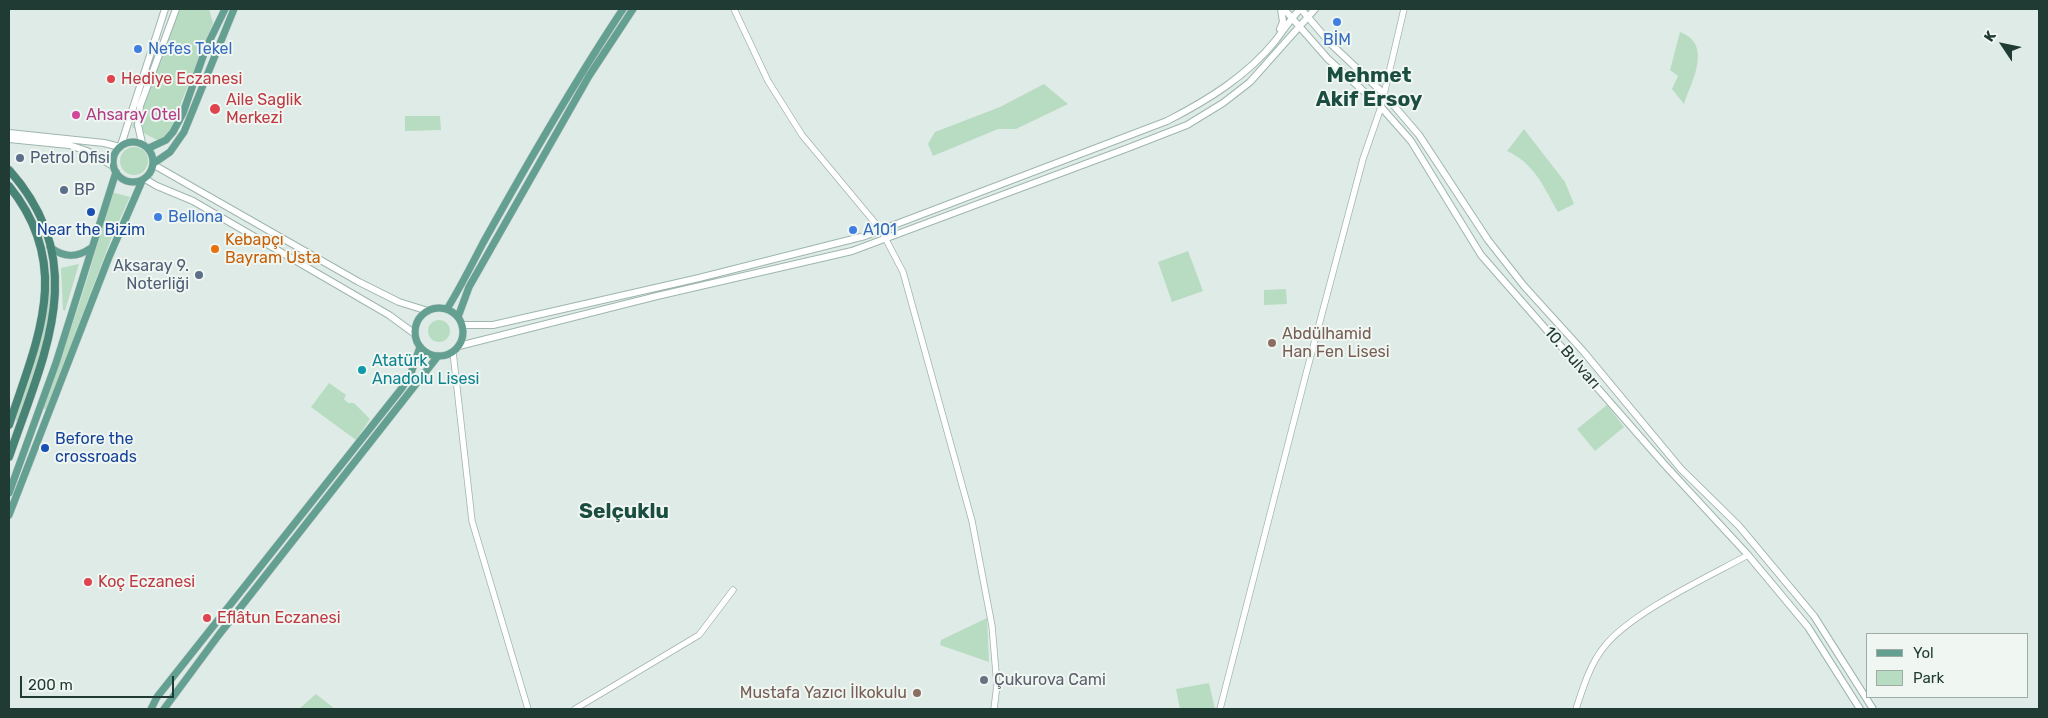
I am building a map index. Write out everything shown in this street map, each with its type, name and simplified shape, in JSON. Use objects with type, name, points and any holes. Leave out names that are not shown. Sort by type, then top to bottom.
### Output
[{"type":"highway","points":[[9,170],[34,205],[50,247],[56,280],[51,332],[9,457]]},
{"type":"highway","points":[[9,186],[24,208],[35,230],[45,282],[41,327],[9,425]]},
{"type":"main road","points":[[9,493],[56,363],[115,169],[114,156],[120,146],[166,9]]},
{"type":"main road","points":[[142,143],[138,125],[140,106],[176,9]]},
{"type":"main road","points":[[149,148],[166,140],[173,132],[183,113],[206,48],[225,9]]},
{"type":"main road","points":[[9,515],[109,257],[143,180],[151,173],[154,164],[170,152],[184,132],[234,9]]},
{"type":"main road","points":[[458,317],[469,287],[569,104],[591,58],[623,9]]},
{"type":"main road","points":[[446,309],[464,282],[482,245],[569,104],[633,9]]},
{"type":"main road","points":[[1275,41],[1283,22],[1282,9]]},
{"type":"main road","name":"10. Bulvarı","points":[[1282,9],[1328,60],[1381,107],[1411,141],[1481,255],[1664,464],[1748,555],[1808,627],[1860,709]]},
{"type":"main road","points":[[462,325],[473,326],[502,322],[811,250],[881,230],[1167,121],[1222,90],[1275,41],[1291,18],[1300,9]]},
{"type":"main road","name":"10. Bulvarı","points":[[1300,9],[1331,44],[1382,93],[1419,135],[1488,240],[1524,286],[1583,351],[1681,469],[1739,526],[1814,616],[1873,709]]},
{"type":"main road","points":[[459,346],[657,296],[852,252],[1187,125],[1223,103],[1250,82],[1315,9]]},
{"type":"main road","points":[[9,133],[120,146],[133,141],[142,143],[149,148],[154,164],[359,282],[399,302],[428,311],[446,309],[458,317],[462,325],[462,338],[459,346],[453,352],[438,356],[431,355],[420,347],[415,334],[389,314],[201,206],[143,180],[129,182],[115,169],[87,151],[69,145],[9,139]]},
{"type":"main road","points":[[50,247],[64,255],[74,256],[91,248]]},
{"type":"main road","points":[[415,334],[420,318],[428,311]]},
{"type":"main road","points":[[152,709],[157,697],[206,634],[402,388],[411,372],[420,347]]},
{"type":"main road","points":[[164,709],[218,636],[438,356]]},
{"type":"street","points":[[734,9],[768,81],[802,135],[881,230],[887,239],[911,293],[972,521],[992,626],[997,685],[994,709]]},
{"type":"street","points":[[1220,709],[1363,159],[1381,107],[1382,93],[1404,9]]},
{"type":"street","points":[[453,352],[472,521],[528,709]]},
{"type":"street","points":[[1576,709],[1591,669],[1602,648],[1613,636],[1637,618],[1748,555]]},
{"type":"street","points":[[575,709],[699,635],[733,590]]},
{"type":"green space","points":[[183,9],[209,9],[213,23],[169,133],[163,143],[132,127],[169,21],[176,12]]},
{"type":"green space","points":[[1680,32],[1690,38],[1696,45],[1698,54],[1695,74],[1684,104],[1672,89],[1678,76],[1670,70]]},
{"type":"green space","points":[[1044,84],[1068,104],[1016,129],[998,129],[933,156],[928,144],[935,132],[1000,107]]},
{"type":"green space","points":[[405,116],[440,116],[441,130],[405,131]]},
{"type":"green space","points":[[1524,129],[1565,182],[1574,204],[1558,212],[1543,185],[1531,169],[1517,156],[1507,151]]},
{"type":"green space","points":[[134,147],[144,151],[148,161],[144,171],[134,175],[124,171],[120,161],[124,151]]},
{"type":"green space","points":[[111,192],[130,197],[113,234],[46,410],[43,408],[89,274]]},
{"type":"green space","points":[[1188,251],[1203,291],[1172,302],[1158,262]]},
{"type":"green space","points":[[79,264],[65,311],[63,310],[61,268]]},
{"type":"green space","points":[[53,273],[50,332],[18,421],[15,420],[28,383],[42,332],[48,274]]},
{"type":"green space","points":[[1286,289],[1287,304],[1264,305],[1264,290]]},
{"type":"green space","points":[[439,320],[447,323],[450,331],[447,339],[439,342],[431,339],[428,331],[431,323]]},
{"type":"green space","points":[[329,383],[346,395],[344,399],[348,403],[354,403],[370,419],[356,440],[311,407]]},
{"type":"green space","points":[[1607,405],[1624,427],[1595,451],[1577,429]]},
{"type":"green space","points":[[987,618],[989,662],[940,645],[941,640]]},
{"type":"green space","points":[[1209,683],[1215,709],[1180,709],[1176,689]]},
{"type":"green space","points":[[316,694],[335,709],[299,709]]},
{"type":"place","name":"BİM","points":[[1337,22]]},
{"type":"place","name":"Nefes Tekel","points":[[138,49]]},
{"type":"place","name":"Hediye Eczanesi","points":[[111,79]]},
{"type":"place","name":"Aile Saglik Merkezi","points":[[215,109]]},
{"type":"place","name":"Ahsaray Otel","points":[[76,115]]},
{"type":"place","name":"Petrol Ofisi","points":[[20,158]]},
{"type":"place","name":"BP","points":[[64,190]]},
{"type":"place","name":"Near the Bizim","points":[[91,212]]},
{"type":"place","name":"Bellona","points":[[158,217]]},
{"type":"place","name":"A101","points":[[853,230]]},
{"type":"place","name":"Kebapçı Bayram Usta","points":[[215,249]]},
{"type":"place","name":"Aksaray 9. Noterliği","points":[[199,275]]},
{"type":"place","name":"Abdülhamid Han Fen Lisesi","points":[[1272,343]]},
{"type":"place","name":"Atatürk Anadolu Lisesi","points":[[362,370]]},
{"type":"place","name":"Before the crossroads","points":[[45,448]]},
{"type":"place","name":"Koç Eczanesi","points":[[88,582]]},
{"type":"place","name":"Eflâtun Eczanesi","points":[[207,618]]},
{"type":"place","name":"Çukurova Cami","points":[[984,680]]},
{"type":"place","name":"Mustafa Yazıcı İlkokulu","points":[[917,693]]},
{"type":"district","name":"Mehmet Akif Ersoy","points":[[1369,88]]},
{"type":"district","name":"Selçuklu","points":[[624,512]]}]
